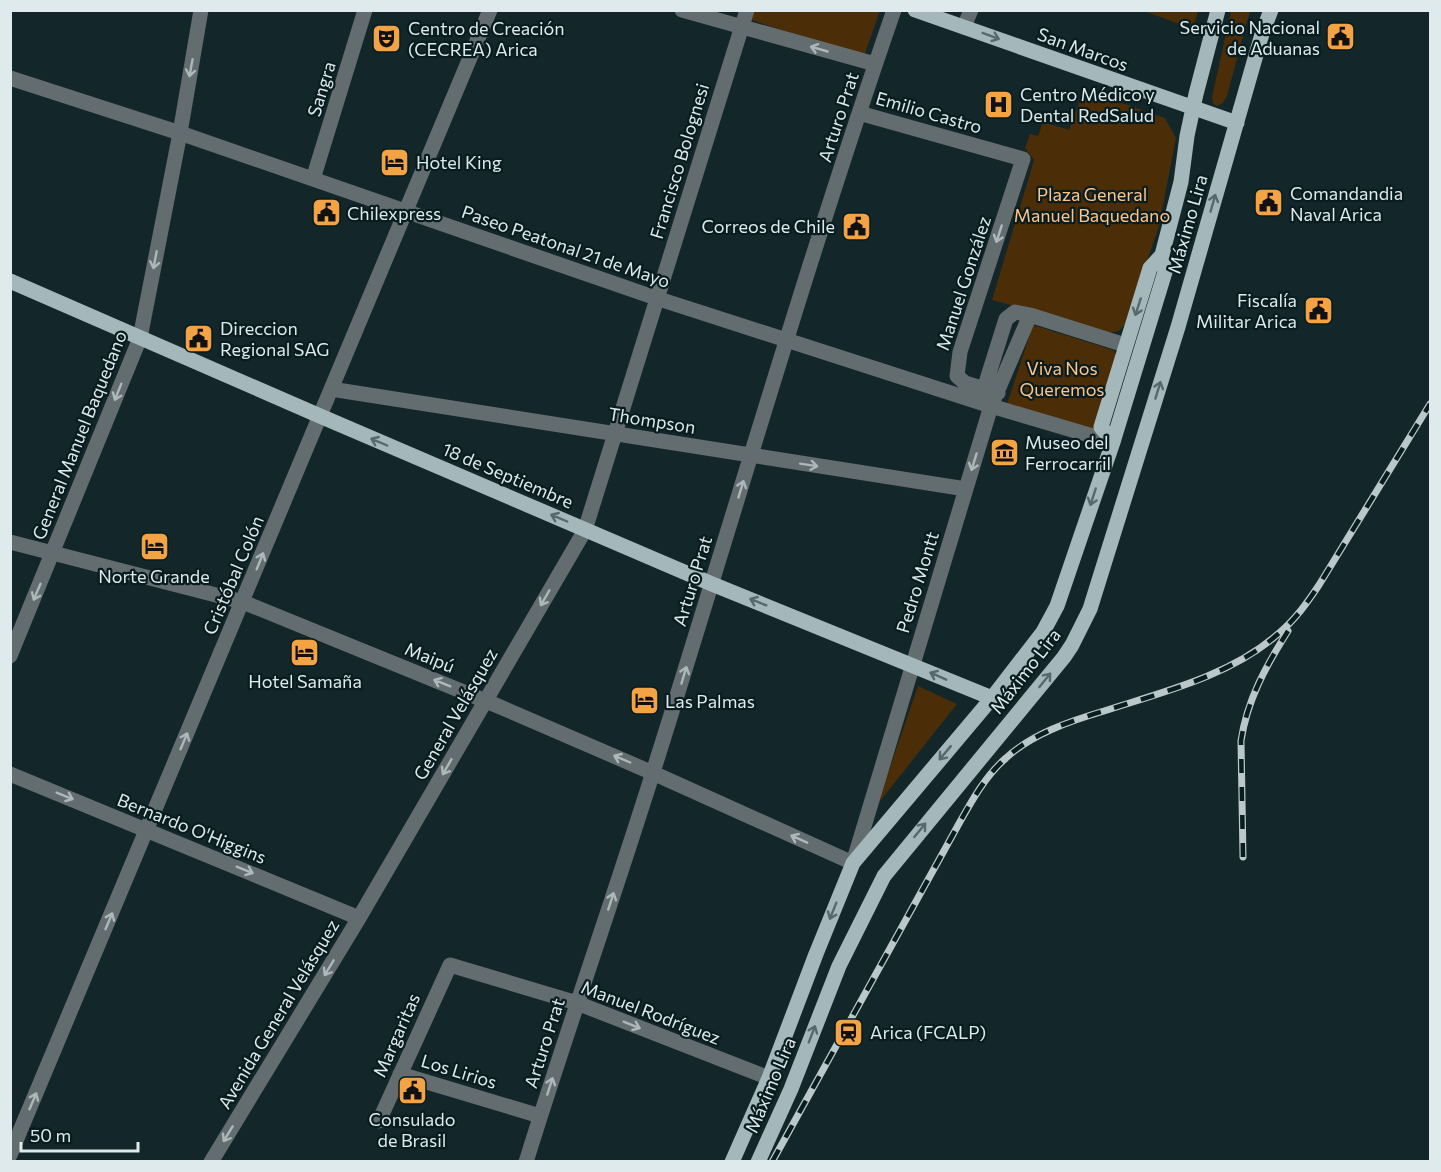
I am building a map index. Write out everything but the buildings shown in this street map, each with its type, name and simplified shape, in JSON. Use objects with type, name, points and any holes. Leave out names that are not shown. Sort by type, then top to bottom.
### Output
[{"type":"main road","name":"San Marcos","points":[[915,10],[1237,123]]},
{"type":"main road","points":[[1193,109],[1218,10]]},
{"type":"main road","points":[[1237,123],[1271,10]]},
{"type":"main road","name":"Máximo Lira","points":[[732,1161],[769,1078],[853,864],[992,698],[1043,632],[1057,606],[1113,442],[1165,272],[1162,255],[1181,182],[1193,109]]},
{"type":"main road","name":"Máximo Lira","points":[[758,1161],[790,1089],[839,966],[884,876],[1064,657],[1090,609],[1178,327],[1237,123]]},
{"type":"main road","name":"Máximo Lira","points":[[1113,442],[1101,427],[1150,268],[1162,255]]},
{"type":"main road","name":"18 de Septiembre","points":[[10,281],[712,584],[992,698]]},
{"type":"street","name":"General Manuel Baquedano","points":[[10,656],[140,338],[180,133],[201,10]]},
{"type":"street","name":"Sangra","points":[[313,179],[365,10]]},
{"type":"street","name":"Cristóbal Colón","points":[[10,1155],[490,10]]},
{"type":"street","points":[[682,10],[875,64]]},
{"type":"street","name":"Francisco Bolognesi","points":[[585,530],[747,10]]},
{"type":"street","name":"Arturo Prat","points":[[526,1161],[653,773],[787,340],[894,10]]},
{"type":"street","points":[[964,27],[970,10]]},
{"type":"street","name":"Paseo Peatonal 21 de Mayo","points":[[10,78],[180,133],[656,298],[787,340],[991,396],[1113,442]]},
{"type":"street","name":"Emilio Castro","points":[[859,113],[1023,159]]},
{"type":"street","name":"Manuel González","points":[[991,396],[965,383],[957,376],[960,352],[1023,159]]},
{"type":"street","name":"Pedro Montt","points":[[853,864],[966,489],[991,396],[1029,315],[1125,345]]},
{"type":"street","name":"Thompson","points":[[331,389],[966,489]]},
{"type":"street","name":"General Velásquez","points":[[359,918],[585,530]]},
{"type":"street","name":"Maipú","points":[[10,542],[243,602],[653,773],[853,864]]},
{"type":"street","name":"Bernardo O'Higgins","points":[[10,774],[359,918]]},
{"type":"street","name":"Avenida General Velásquez","points":[[211,1161],[359,918]]},
{"type":"street","name":"Manuel Rodríguez","points":[[450,965],[577,1003],[769,1078]]},
{"type":"street","name":"Margaritas","points":[[379,1121],[450,965]]},
{"type":"street","name":"Los Lirios","points":[[400,1074],[540,1116]]},
{"type":"green space","points":[[1198,10],[1193,29],[1144,11]]},
{"type":"green space","points":[[751,11],[880,11],[864,56],[748,19]]},
{"type":"green space","points":[[1231,11],[1250,11],[1227,96],[1223,103],[1217,106],[1213,104],[1212,97]]},
{"type":"green space","name":"Plaza General Manuel Baquedano","points":[[1084,90],[1165,118],[1176,138],[1159,226],[1126,323],[1119,331],[1109,333],[992,300],[1034,160],[1025,148],[1030,134],[1038,136],[1043,122],[1069,130]]},
{"type":"green space","name":"Viva Nos Queremos","points":[[1033,325],[1113,350],[1117,355],[1094,430],[1006,407]]},
{"type":"green space","points":[[918,686],[957,704],[877,805]]},
{"type":"railway","points":[[772,1162],[967,810],[998,765],[1039,735],[1078,719],[1217,672],[1259,649],[1278,634],[1290,623],[1319,585],[1430,404]]},
{"type":"railway","points":[[1243,857],[1241,741],[1253,697],[1272,657],[1288,631]]},
{"type":"place","name":"Servicio Nacional de Aduanas","points":[[1341,37]]},
{"type":"place","name":"Centro de Creación (CECREA) Arica","points":[[387,38]]},
{"type":"place","name":"Centro Médico y Dental RedSalud","points":[[999,104]]},
{"type":"place","name":"Hotel King","points":[[395,162]]},
{"type":"place","name":"Comandandia Naval Arica","points":[[1269,203]]},
{"type":"place","name":"Chilexpress","points":[[326,213]]},
{"type":"place","name":"Correos de Chile","points":[[856,226]]},
{"type":"place","name":"Fiscalía Militar Arica","points":[[1318,310]]},
{"type":"place","name":"Direccion Regional SAG","points":[[199,338]]},
{"type":"place","name":"Museo del Ferrocarril","points":[[1004,452]]},
{"type":"place","name":"Norte Grande","points":[[154,547]]},
{"type":"place","name":"Hotel Samaña","points":[[305,652]]},
{"type":"place","name":"Las Palmas","points":[[644,701]]},
{"type":"place","name":"Arica (FCALP)","points":[[849,1032]]},
{"type":"place","name":"Consulado de Brasil","points":[[412,1090]]}]
